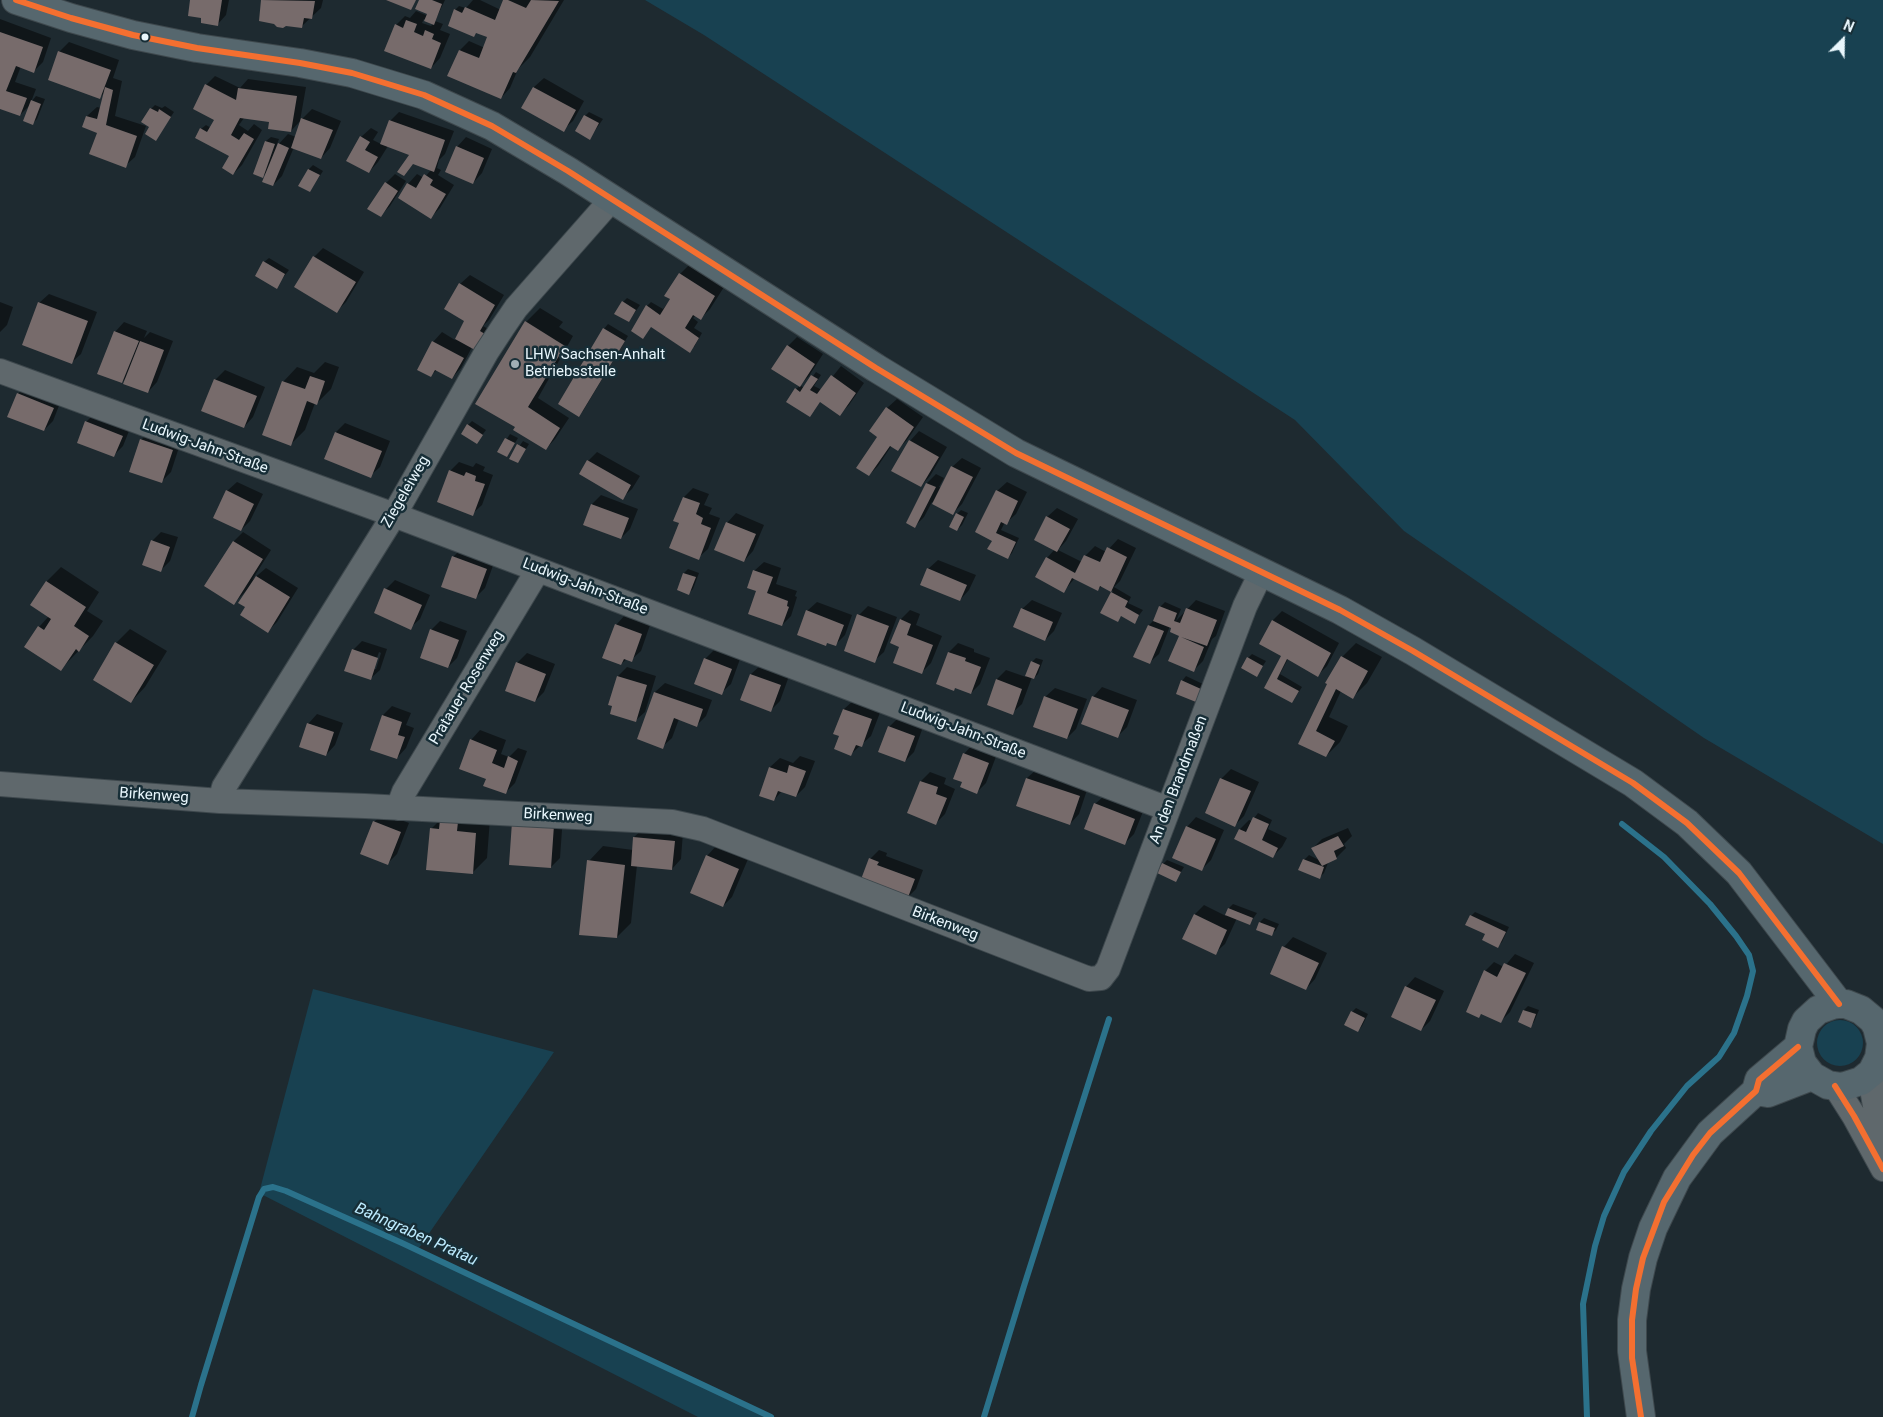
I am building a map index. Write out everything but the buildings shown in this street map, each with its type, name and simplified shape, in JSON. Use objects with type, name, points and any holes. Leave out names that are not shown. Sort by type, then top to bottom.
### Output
[{"type":"main road","points":[[16,0],[133,35],[197,48],[352,73],[399,86],[452,107],[492,126],[612,199],[876,368],[1016,453],[1262,571],[1375,628],[1656,799],[1687,823],[1739,873],[1839,1004]]},
{"type":"main road","points":[[1785,935],[1812,1014]]},
{"type":"main road","points":[[1756,1091],[1768,1093],[1823,1081],[1855,1084],[1872,1072],[1879,1058],[1882,1042],[1875,1013],[1854,1006],[1839,1004],[1825,1007],[1812,1014],[1802,1029],[1798,1047],[1802,1063],[1823,1081]]},
{"type":"main road","points":[[1641,1417],[1632,1358],[1632,1320],[1641,1266],[1653,1228],[1668,1194],[1693,1155],[1710,1133],[1756,1091],[1759,1080],[1798,1047]]},
{"type":"street","name":"Ziegeleiweg","points":[[220,801],[224,787],[394,515],[503,326],[516,308],[612,199]]},
{"type":"street","name":"Ludwig-Jahn-Straße","points":[[0,371],[394,515],[1168,809]]},
{"type":"street","name":"Pratauer Rosenweg","points":[[398,808],[404,792],[538,570]]},
{"type":"street","name":"An den Brandmaßen","points":[[1089,978],[1101,978],[1108,970],[1245,606],[1262,571]]},
{"type":"street","name":"Birkenweg","points":[[0,784],[220,801],[672,822],[702,829],[1089,978]]},
{"type":"street","points":[[1872,1072],[1872,1089],[1883,1151]]},
{"type":"street","points":[[1823,1081],[1854,1116],[1883,1170]]},
{"type":"shaded area","points":[[645,0],[1883,0],[1883,844],[1704,738],[1404,531],[1295,420],[704,35]]},
{"type":"shaded area","points":[[313,989],[554,1052],[419,1248],[770,1417],[698,1417],[259,1193]]},
{"type":"shaded area","points":[[1840,1020],[1853,1024],[1859,1030],[1863,1043],[1859,1056],[1853,1062],[1840,1066],[1827,1062],[1821,1056],[1817,1043],[1821,1030],[1827,1024]]},
{"type":"waterway","points":[[1587,1417],[1583,1304],[1595,1246],[1604,1216],[1624,1172],[1651,1131],[1687,1086],[1719,1057],[1734,1033],[1747,996],[1753,971],[1749,955],[1710,904],[1664,857],[1622,824]]},
{"type":"waterway","points":[[984,1417],[1109,1019]]},
{"type":"waterway","name":"Bahngraben Pratau","points":[[192,1417],[259,1197],[264,1189],[273,1187],[286,1191],[402,1243],[771,1417]]},
{"type":"transit line","points":[[16,0],[133,35],[197,48],[300,63],[352,73],[424,95],[492,126],[568,171],[876,368],[1016,453],[1340,610],[1413,651],[1633,783],[1687,823],[1739,873],[1839,1004]]},
{"type":"transit line","points":[[1641,1417],[1632,1358],[1632,1320],[1643,1258],[1664,1202],[1693,1155],[1710,1133],[1756,1091],[1759,1080],[1798,1047]]},
{"type":"transit line","points":[[1835,1086],[1883,1169]]},
{"type":"place","name":"LHW Sachsen-Anhalt Betriebsstelle","points":[[515,364]]}]
